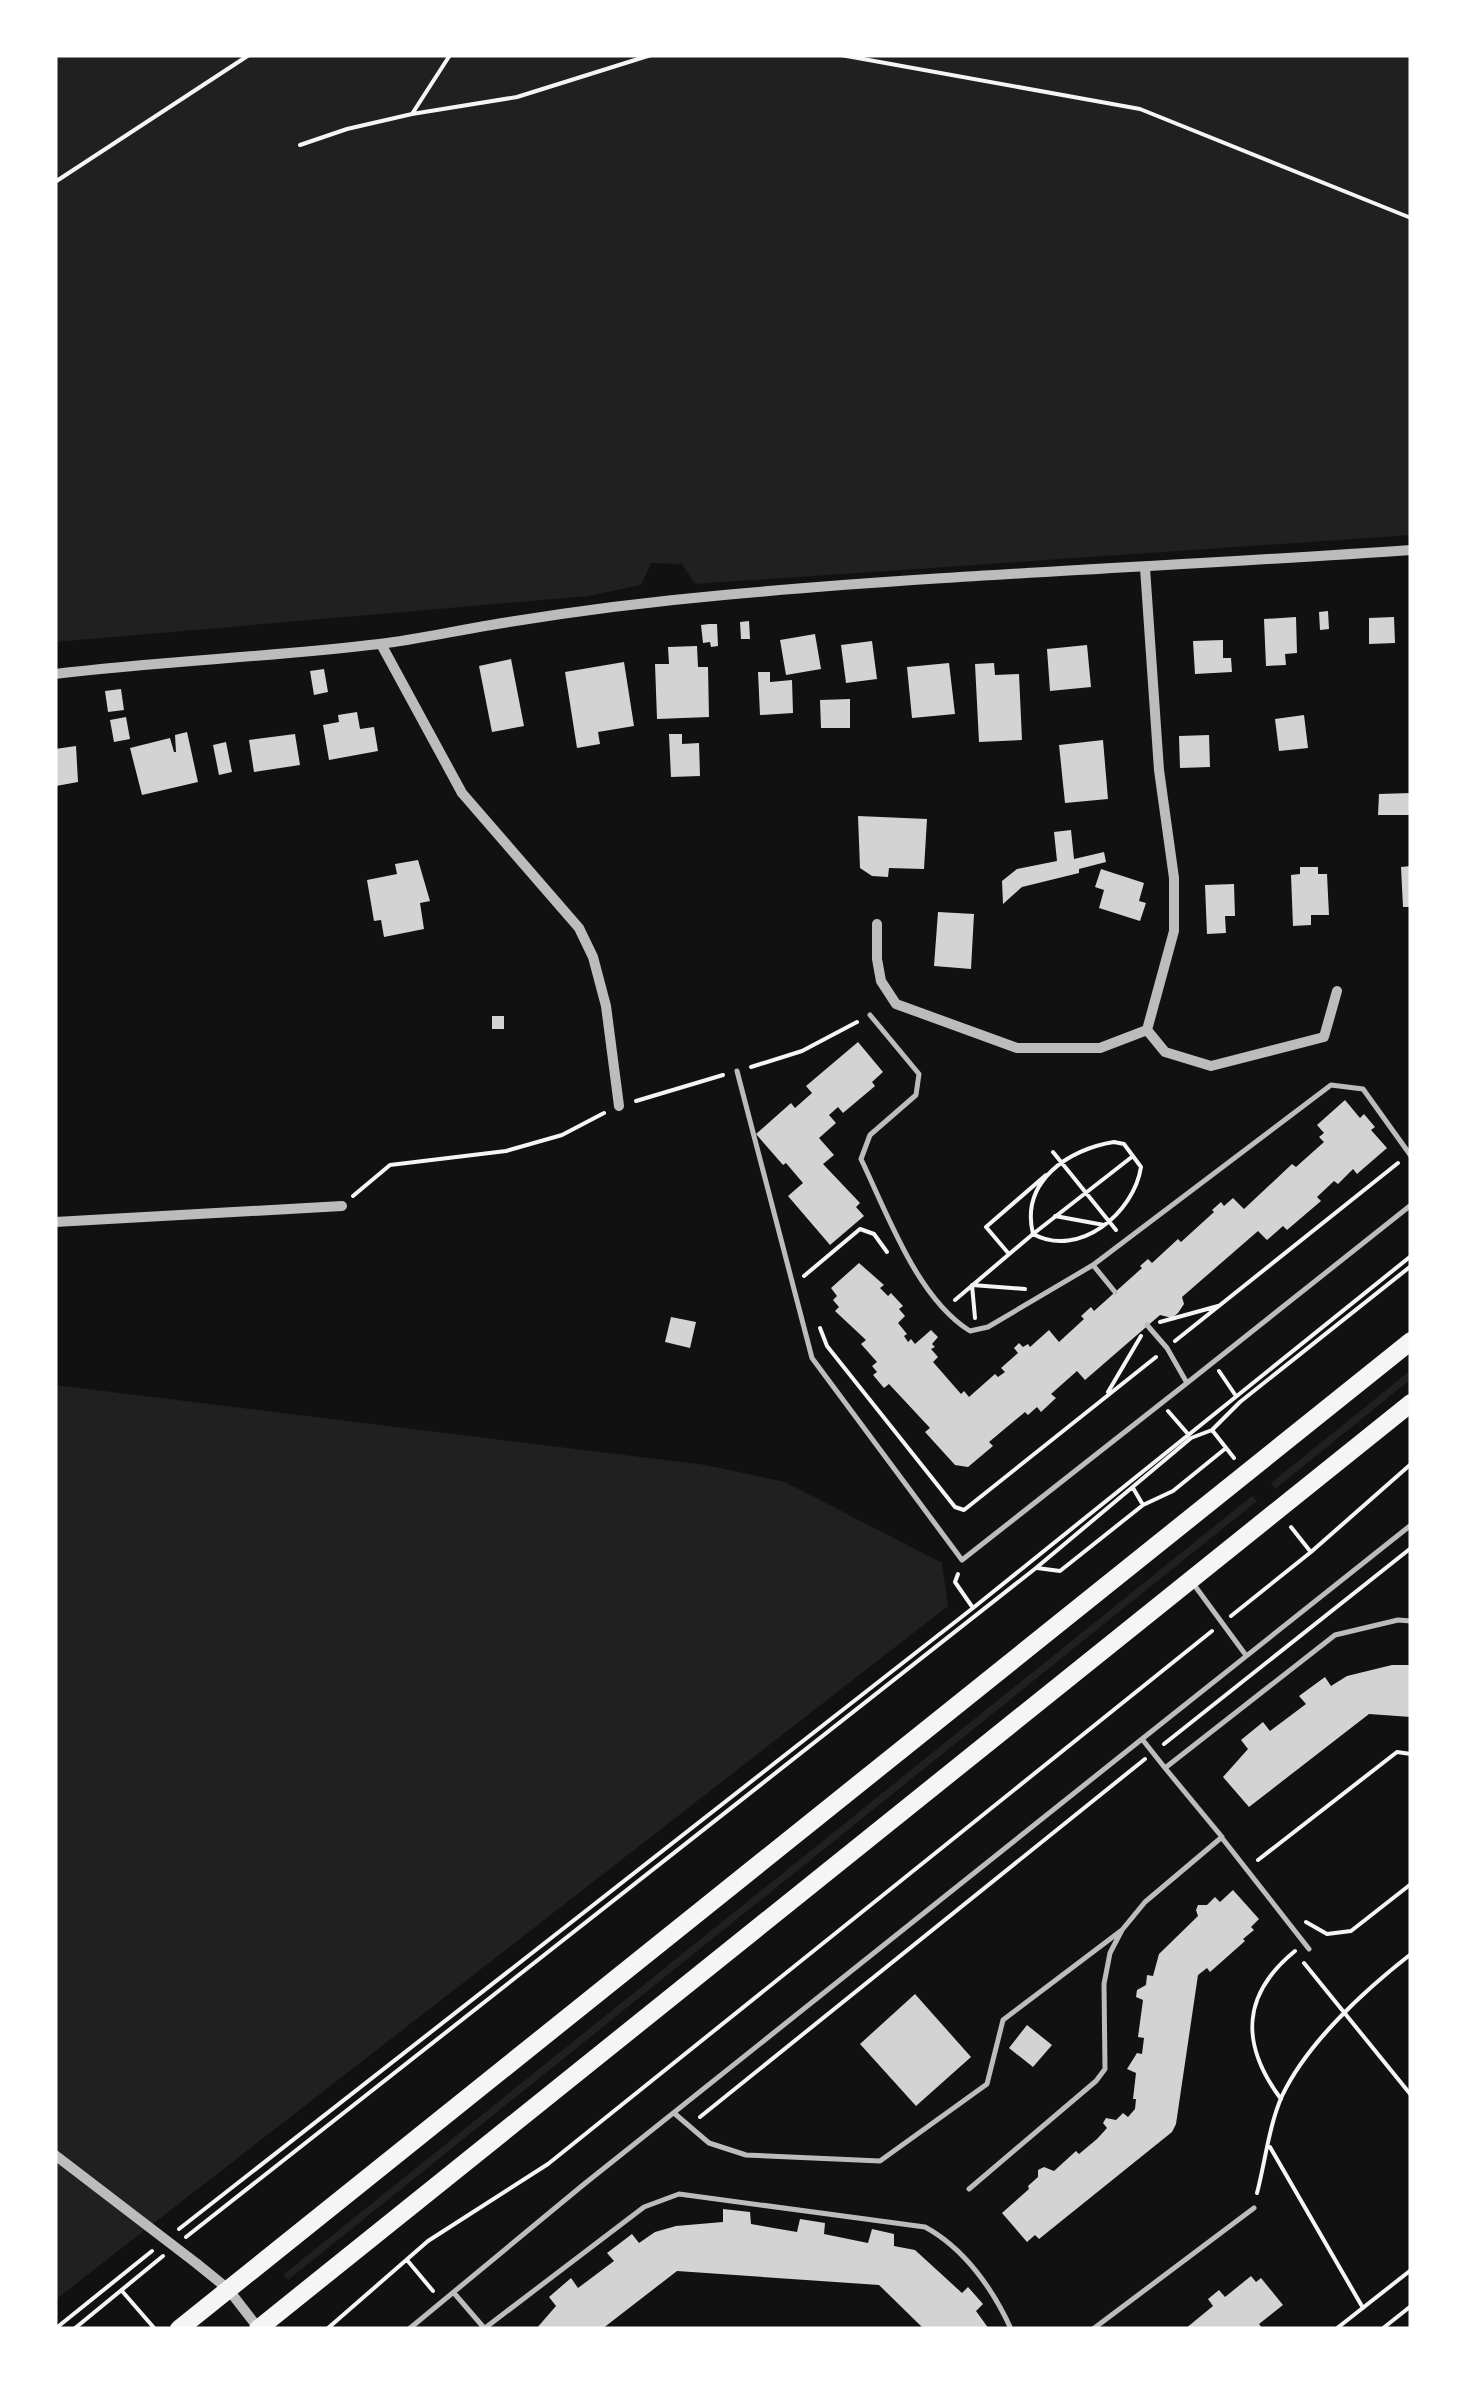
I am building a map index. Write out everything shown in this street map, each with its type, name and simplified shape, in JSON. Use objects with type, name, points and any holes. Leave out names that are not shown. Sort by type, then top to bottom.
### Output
[{"type":"main road","points":[[178,2329],[1411,1341]]},
{"type":"main road","points":[[259,2329],[1411,1402]]},
{"type":"street","points":[[55,674],[152,662],[382,644],[568,613],[722,595],[992,574],[1411,550]]},
{"type":"street","points":[[1145,568],[1159,770],[1174,878],[1174,931],[1148,1030]]},
{"type":"street","points":[[382,644],[462,793],[579,928],[593,957],[606,1006],[619,1106]]},
{"type":"street","points":[[877,924],[876,959],[881,981],[896,1004],[1017,1048],[1100,1048],[1148,1030]]},
{"type":"street","points":[[1148,1030],[1165,1052],[1211,1066],[1324,1037],[1337,991]]},
{"type":"street","points":[[55,1222],[342,1206]]},
{"type":"street","points":[[55,2155],[228,2290],[259,2329]]},
{"type":"lane","points":[[870,1015],[919,1074],[916,1095],[870,1135],[861,1159],[913,1267],[952,1320],[970,1331],[988,1327],[1093,1266],[1331,1084],[1364,1089],[1410,1155]]},
{"type":"lane","points":[[738,1071],[812,1358],[962,1560],[1411,1205]]},
{"type":"lane","points":[[1093,1266],[1115,1292]]},
{"type":"lane","points":[[1148,1326],[1187,1383]]},
{"type":"lane","points":[[409,2329],[1411,1524]]},
{"type":"lane","points":[[1190,1580],[1246,1655]]},
{"type":"lane","points":[[1165,1768],[1335,1635],[1398,1620],[1411,1621]]},
{"type":"lane","points":[[1142,1739],[1310,1950]]},
{"type":"lane","points":[[968,2189],[1096,2081],[1105,2069],[1104,1984],[1110,1953],[1122,1930],[1145,1902],[1222,1837]]},
{"type":"lane","points":[[674,2113],[709,2142],[746,2155],[880,2162],[987,2084],[1003,2020],[1122,1930]]},
{"type":"lane","points":[[454,2293],[485,2329],[644,2206],[679,2194],[925,2227],[949,2240],[999,2302],[1011,2329]]},
{"type":"lane","points":[[1094,2329],[1254,2208]]},
{"type":"path","points":[[55,182],[249,55]]},
{"type":"path","points":[[412,114],[450,55]]},
{"type":"path","points":[[300,145],[412,114],[518,97],[651,55]]},
{"type":"path","points":[[842,55],[1140,110],[1411,218]]},
{"type":"path","points":[[342,1206],[390,1165],[506,1150],[562,1135],[619,1106],[802,1051],[870,1015]]},
{"type":"path","points":[[1009,1254],[986,1227],[1070,1154],[1090,1146],[1124,1144],[1141,1166],[1137,1189],[1107,1224],[1092,1233],[1061,1240],[1043,1240],[1033,1234]]},
{"type":"path","points":[[1053,1152],[1107,1224],[1124,1240]]},
{"type":"path","points":[[816,1317],[827,1346],[955,1508],[964,1510],[1410,1155]]},
{"type":"path","points":[[944,1310],[1133,1156]]},
{"type":"path","points":[[1033,1234],[1031,1211],[1036,1196],[1061,1162]]},
{"type":"path","points":[[1055,1216],[1107,1224]]},
{"type":"path","points":[[805,1288],[804,1276],[860,1229],[874,1234],[894,1261]]},
{"type":"path","points":[[55,2329],[1036,1568],[1189,1436],[1212,1430],[1238,1399],[1411,1256]]},
{"type":"path","points":[[74,2329],[170,2243],[1189,1436],[1411,1266]]},
{"type":"path","points":[[972,1286],[1050,1291]]},
{"type":"path","points":[[972,1286],[976,1330]]},
{"type":"path","points":[[1106,1396],[1148,1326],[1221,1304]]},
{"type":"path","points":[[1213,1363],[1238,1399]]},
{"type":"path","points":[[1162,1404],[1189,1436]]},
{"type":"path","points":[[1212,1430],[1234,1458]]},
{"type":"path","points":[[1036,1568],[1060,1571],[1144,1505],[1173,1491],[1226,1448]]},
{"type":"path","points":[[328,2329],[428,2241],[548,2164],[1311,1552],[1411,1464]]},
{"type":"path","points":[[1132,1486],[1144,1505]]},
{"type":"path","points":[[1290,1527],[1311,1552]]},
{"type":"path","points":[[689,2126],[1411,1548]]},
{"type":"path","points":[[962,1560],[955,1582],[977,1614]]},
{"type":"path","points":[[1247,1869],[1397,1752],[1411,1754]]},
{"type":"path","points":[[1282,1915],[1303,1920],[1326,1934],[1340,1935],[1351,1932],[1411,1884]]},
{"type":"path","points":[[1281,2098],[1257,2058],[1251,2033],[1252,2012],[1261,1988],[1276,1967],[1296,1951],[1411,2095]]},
{"type":"path","points":[[1254,2208],[1281,2098],[1298,2069],[1344,2014],[1411,1954]]},
{"type":"path","points":[[1269,2145],[1363,2308]]},
{"type":"path","points":[[406,2260],[442,2302]]},
{"type":"path","points":[[1336,2329],[1411,2270]]},
{"type":"path","points":[[122,2290],[156,2329]]},
{"type":"path","points":[[1382,2329],[1411,2306]]},
{"type":"shaded area","points":[[55,55],[1411,55],[1411,535],[695,584],[682,564],[651,563],[641,585],[588,596],[55,642]]},
{"type":"shaded area","points":[[1411,1370],[1411,1379],[1275,1489],[1271,1483]]},
{"type":"shaded area","points":[[55,1385],[706,1465],[785,1482],[942,1563],[948,1606],[55,2300]]},
{"type":"shaded area","points":[[1252,1496],[1257,1501],[288,2280],[283,2275]]},
{"type":"building","points":[[1328,611],[1329,629],[1320,630],[1319,612]]},
{"type":"building","points":[[1296,617],[1297,653],[1285,654],[1286,665],[1266,666],[1264,619]]},
{"type":"building","points":[[1394,617],[1395,643],[1369,644],[1369,618]]},
{"type":"building","points":[[749,621],[750,639],[741,639],[740,622]]},
{"type":"building","points":[[717,624],[718,646],[711,647],[710,642],[703,643],[701,625]]},
{"type":"building","points":[[815,634],[821,669],[786,675],[780,640]]},
{"type":"building","points":[[1223,640],[1223,658],[1231,658],[1232,672],[1195,674],[1193,641]]},
{"type":"building","points":[[872,641],[877,679],[846,683],[841,645]]},
{"type":"building","points":[[1087,645],[1091,687],[1050,691],[1047,649]]},
{"type":"building","points":[[697,646],[698,667],[708,667],[709,717],[657,719],[655,664],[669,664],[668,647]]},
{"type":"building","points":[[511,659],[524,726],[492,732],[479,666]]},
{"type":"building","points":[[624,662],[634,726],[598,732],[600,744],[577,748],[565,672]]},
{"type":"building","points":[[949,663],[955,714],[912,718],[907,667]]},
{"type":"building","points":[[994,663],[995,675],[1019,674],[1022,740],[979,742],[975,664]]},
{"type":"building","points":[[324,669],[328,692],[314,695],[310,671]]},
{"type":"building","points":[[758,672],[770,672],[770,682],[792,680],[793,713],[760,715]]},
{"type":"building","points":[[121,689],[124,710],[108,712],[105,691]]},
{"type":"building","points":[[850,699],[850,728],[821,728],[820,700]]},
{"type":"building","points":[[357,712],[360,729],[374,727],[378,751],[329,760],[323,725],[339,722],[338,715]]},
{"type":"building","points":[[1304,715],[1308,748],[1279,751],[1275,719]]},
{"type":"building","points":[[126,717],[130,739],[114,742],[110,720]]},
{"type":"building","points":[[187,732],[198,782],[142,795],[130,748],[170,738],[176,752],[175,735]]},
{"type":"building","points":[[295,734],[300,765],[254,772],[249,740]]},
{"type":"building","points":[[669,734],[682,734],[682,744],[699,743],[700,776],[671,777]]},
{"type":"building","points":[[1209,735],[1210,767],[1180,768],[1179,736]]},
{"type":"building","points":[[1103,740],[1108,799],[1065,803],[1059,745]]},
{"type":"building","points":[[226,742],[232,772],[219,775],[213,745]]},
{"type":"building","points":[[76,746],[78,782],[56,786],[55,749]]},
{"type":"building","points":[[1411,793],[1411,815],[1378,815],[1379,794]]},
{"type":"building","points":[[858,816],[927,819],[924,869],[889,868],[888,877],[872,876],[860,868]]},
{"type":"building","points":[[1071,830],[1074,859],[1104,852],[1106,862],[1022,887],[1003,904],[1002,881],[1017,869],[1057,861],[1054,832]]},
{"type":"building","points":[[418,860],[430,901],[420,903],[424,929],[384,937],[381,920],[374,921],[367,880],[397,874],[395,864]]},
{"type":"building","points":[[1411,866],[1411,907],[1403,907],[1401,867]]},
{"type":"building","points":[[1300,867],[1318,867],[1318,874],[1327,874],[1329,915],[1311,915],[1311,925],[1293,926],[1291,875],[1300,874]]},
{"type":"building","points":[[1101,869],[1144,883],[1139,901],[1146,903],[1140,921],[1099,908],[1104,890],[1095,887]]},
{"type":"building","points":[[1234,884],[1235,916],[1225,916],[1226,933],[1207,934],[1205,885]]},
{"type":"building","points":[[938,912],[974,914],[971,969],[934,966]]},
{"type":"building","points":[[492,1016],[504,1016],[504,1029],[492,1029]]},
{"type":"building","points":[[858,1042],[883,1072],[872,1082],[875,1086],[843,1113],[838,1107],[829,1115],[836,1123],[819,1138],[834,1155],[823,1164],[860,1203],[856,1207],[864,1216],[830,1245],[788,1196],[803,1183],[756,1134],[791,1103],[795,1108],[812,1093],[806,1086]]},
{"type":"building","points":[[1345,1100],[1360,1118],[1364,1114],[1375,1127],[1371,1130],[1387,1148],[1357,1174],[1353,1169],[1338,1184],[1334,1181],[1317,1197],[1321,1201],[1287,1230],[1283,1226],[1267,1240],[1258,1231],[1182,1297],[1184,1304],[1172,1318],[1160,1315],[1085,1380],[1077,1371],[1051,1394],[1056,1398],[1041,1412],[1037,1407],[1028,1415],[1025,1412],[989,1442],[993,1446],[968,1467],[955,1465],[925,1432],[930,1428],[889,1384],[884,1388],[873,1375],[877,1372],[872,1366],[877,1362],[861,1344],[866,1340],[835,1311],[839,1307],[831,1288],[859,1263],[884,1285],[880,1288],[888,1296],[891,1293],[903,1306],[899,1309],[905,1316],[898,1323],[908,1342],[911,1339],[915,1344],[931,1330],[938,1337],[931,1349],[938,1357],[933,1362],[961,1394],[964,1391],[969,1397],[995,1374],[998,1377],[1005,1372],[1001,1368],[1018,1353],[1014,1348],[1019,1343],[1030,1347],[1049,1330],[1059,1342],[1091,1307],[1094,1311],[1148,1259],[1152,1263],[1178,1239],[1181,1242],[1221,1202],[1224,1206],[1233,1198],[1244,1209],[1292,1164],[1296,1167],[1324,1142],[1319,1137],[1324,1133],[1317,1125]]},
{"type":"building","points":[[671,1317],[696,1322],[690,1348],[665,1342]]},
{"type":"building","points":[[1392,1665],[1411,1665],[1411,1717],[1369,1714],[1249,1807],[1223,1777],[1248,1749],[1241,1740],[1263,1722],[1270,1731],[1306,1704],[1299,1696],[1325,1677],[1331,1686],[1347,1676]]},
{"type":"building","points":[[1233,1890],[1259,1919],[1245,1941],[1210,1972],[1207,1968],[1198,1975],[1172,2132],[1039,2239],[1035,2235],[1027,2242],[1002,2213],[1029,2189],[1038,2170],[1044,2167],[1054,2171],[1097,2139],[1107,2128],[1103,2123],[1106,2118],[1116,2120],[1123,2113],[1128,2117],[1135,2109],[1136,2073],[1127,2069],[1137,2053],[1142,2054],[1144,2038],[1138,2037],[1143,2000],[1136,1997],[1137,1990],[1146,1985],[1147,1975],[1153,1976],[1159,1954],[1198,1916],[1198,1905],[1207,1905],[1215,1897],[1220,1902]]},
{"type":"building","points":[[915,1994],[971,2057],[916,2106],[860,2044]]},
{"type":"building","points":[[1027,2025],[1052,2045],[1033,2067],[1009,2048]]},
{"type":"building","points":[[723,2209],[750,2212],[751,2224],[797,2232],[800,2219],[825,2223],[824,2234],[868,2243],[872,2229],[894,2234],[894,2246],[915,2250],[962,2293],[968,2287],[983,2304],[976,2311],[989,2329],[924,2329],[879,2285],[677,2271],[602,2329],[536,2329],[556,2306],[549,2297],[571,2278],[578,2288],[614,2261],[607,2253],[632,2234],[639,2243],[655,2232],[676,2226],[723,2222]]},
{"type":"building","points":[[1251,2276],[1256,2282],[1261,2278],[1283,2305],[1259,2324],[1263,2329],[1185,2329],[1213,2306],[1208,2299],[1219,2290],[1225,2297]]}]
